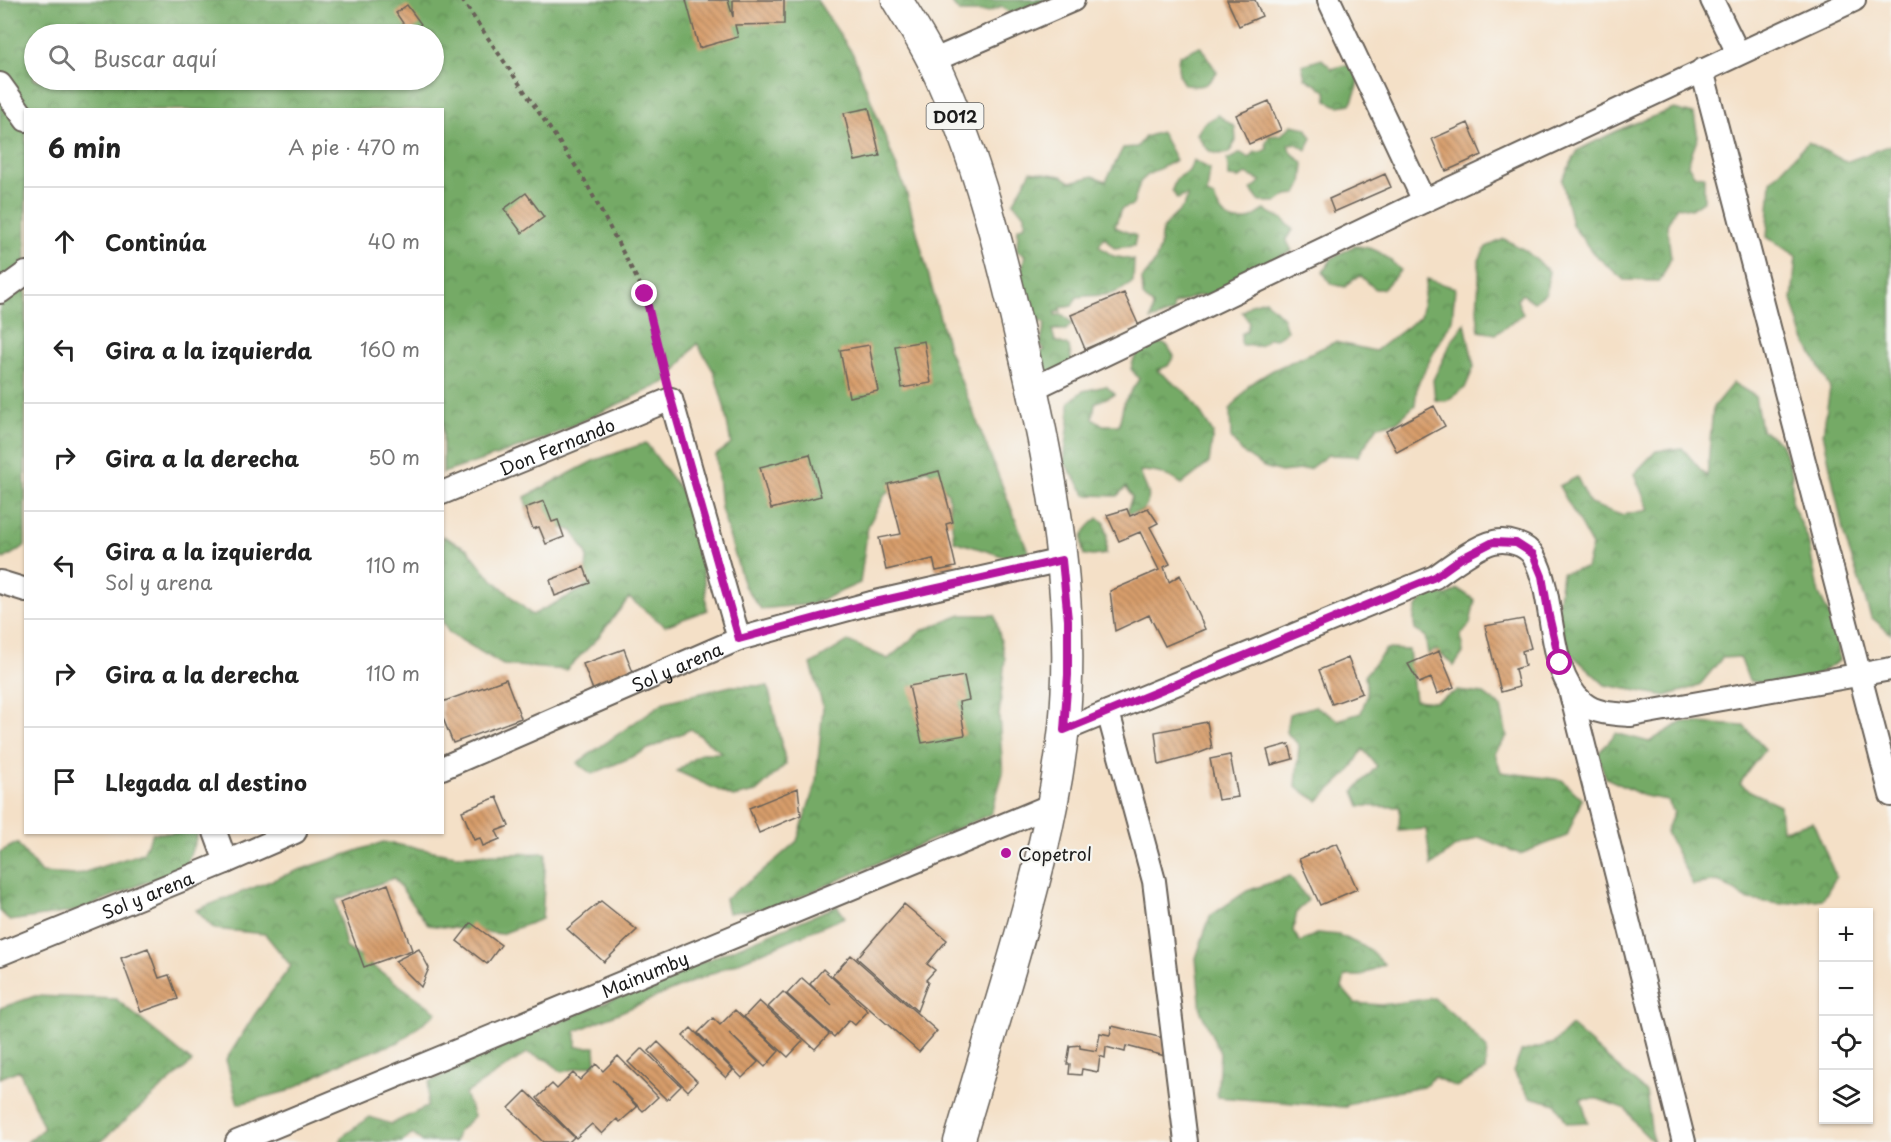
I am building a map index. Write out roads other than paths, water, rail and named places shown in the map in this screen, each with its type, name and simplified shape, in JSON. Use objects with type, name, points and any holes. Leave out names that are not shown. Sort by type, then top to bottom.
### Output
[{"type":"main road","name":"D012","points":[[897,0],[932,61],[967,147],[996,239],[1050,474],[1062,560],[1068,631],[1064,730],[1052,805],[1034,884],[959,1142]]},
{"type":"street","points":[[932,61],[1073,0]]},
{"type":"street","points":[[1329,0],[1424,201]]},
{"type":"street","points":[[1712,0],[1738,53]]},
{"type":"street","points":[[1032,389],[1424,201],[1854,0]]},
{"type":"street","points":[[1702,70],[1891,795]]},
{"type":"street","points":[[0,84],[24,117]]},
{"type":"street","points":[[0,292],[24,274]]},
{"type":"street","name":"Don Fernando","points":[[444,492],[671,399],[739,639]]},
{"type":"street","points":[[1064,730],[1435,577],[1460,559],[1493,542],[1516,543],[1533,554],[1542,576],[1560,663],[1570,689],[1684,1142]]},
{"type":"street","name":"Sol y arena","points":[[444,767],[739,639],[871,603],[1062,560]]},
{"type":"street","points":[[0,582],[24,589]]},
{"type":"street","points":[[1570,689],[1584,705],[1606,714],[1631,715],[1891,669]]},
{"type":"street","points":[[1108,712],[1154,881],[1186,1142]]},
{"type":"street","name":"Mainumby","points":[[237,1142],[1052,805]]},
{"type":"street","points":[[216,834],[226,862]]},
{"type":"street","name":"Sol y arena","points":[[0,954],[290,834]]},
{"type":"place","name":"Copetrol","points":[[1006,853]]}]
